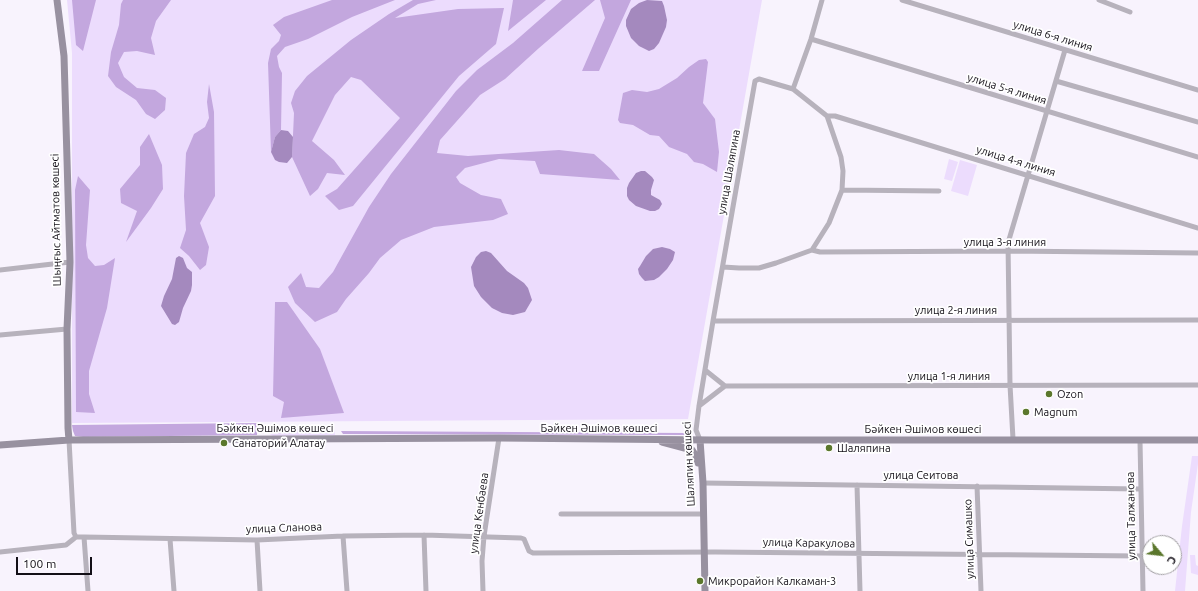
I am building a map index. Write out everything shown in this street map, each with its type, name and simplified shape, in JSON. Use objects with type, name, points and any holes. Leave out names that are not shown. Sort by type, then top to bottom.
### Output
[{"type":"main road","name":"Шыңғыс Айтматов көшесі","points":[[57,0],[64,56],[70,262],[67,329],[69,440]]},
{"type":"main road","name":"Бәйкен Әшімов көшесі","points":[[0,445],[69,440],[499,438],[700,440],[1198,440]]},
{"type":"main road","points":[[650,439],[688,449],[694,453],[702,483]]},
{"type":"main road","name":"Шаляпин көшесі","points":[[700,440],[705,591]]},
{"type":"street","points":[[723,267],[759,268],[812,250],[829,223],[842,190],[843,170],[841,157],[827,116],[793,89],[811,39],[822,0]]},
{"type":"street","name":"улица 6-я линия","points":[[902,0],[1198,90]]},
{"type":"street","points":[[1099,0],[1130,12]]},
{"type":"street","name":"улица 5-я линия","points":[[811,39],[1198,157]]},
{"type":"street","points":[[1013,439],[1008,320],[1008,243],[1065,50]]},
{"type":"street","name":"улица Шаляпина","points":[[723,267],[755,81],[759,80],[793,89]]},
{"type":"street","points":[[1056,81],[1198,122]]},
{"type":"street","name":"улица 4-я линия","points":[[827,116],[835,116],[1198,228]]},
{"type":"street","points":[[842,190],[939,191]]},
{"type":"street","name":"улица 3-я линия","points":[[812,250],[820,252],[1008,251],[1198,253]]},
{"type":"street","points":[[0,270],[70,262]]},
{"type":"street","name":"Шаляпин көшесі","points":[[700,440],[696,430],[699,406],[723,267]]},
{"type":"street","name":"улица 2-я линия","points":[[713,321],[1198,320]]},
{"type":"street","points":[[0,335],[67,329]]},
{"type":"street","points":[[699,406],[725,386],[705,370]]},
{"type":"street","name":"улица 1-я линия","points":[[725,386],[1198,385]]},
{"type":"street","name":"улица Кенбаева","points":[[483,591],[482,561],[484,536],[499,438]]},
{"type":"street","points":[[0,552],[66,545],[76,537],[74,533],[69,440]]},
{"type":"street","name":"улица Талжанова","points":[[1140,440],[1141,556],[1143,591]]},
{"type":"street","name":"улица Сеитова","points":[[702,483],[1140,489]]},
{"type":"street","points":[[857,485],[860,591]]},
{"type":"street","name":"улица Симашко","points":[[977,486],[981,591]]},
{"type":"street","points":[[561,514],[703,514]]},
{"type":"street","points":[[424,535],[426,591]]},
{"type":"street","points":[[343,536],[347,591]]},
{"type":"street","name":"улица Сланова","points":[[76,537],[257,540],[343,536],[484,536]]},
{"type":"street","name":"улица Каракулова","points":[[484,536],[524,539],[529,551],[533,554],[704,552],[1141,556]]},
{"type":"street","points":[[84,537],[88,591]]},
{"type":"street","points":[[170,539],[174,591]]},
{"type":"street","points":[[257,540],[260,591]]},
{"type":"shaded area","points":[[67,0],[762,0],[688,419],[72,423],[72,53]]},
{"type":"shaded area","points":[[72,0],[96,0],[83,51],[76,45]]},
{"type":"shaded area","points":[[123,0],[171,0],[156,21],[151,38],[155,55],[137,51],[124,52],[118,63],[124,77],[137,88],[155,90],[166,98],[165,110],[155,119],[146,114],[136,100],[116,87],[108,76],[111,52],[119,25],[121,4]]},
{"type":"shaded area","points":[[332,0],[395,0],[352,17],[308,39],[285,47],[277,56],[282,73],[281,130],[275,137],[271,152],[268,63],[271,49],[279,41],[281,35],[273,25],[284,17]]},
{"type":"shaded area","points":[[413,0],[436,0],[418,4],[395,18],[458,9],[504,8],[496,44],[459,76],[353,206],[339,210],[325,196],[337,189],[400,118],[361,80],[351,77],[335,95],[312,141],[334,160],[345,175],[327,173],[318,189],[310,196],[292,157],[294,113],[291,103],[295,91],[307,76],[351,40],[389,14]]},
{"type":"shaded area","points":[[513,0],[546,0],[508,31]]},
{"type":"shaded area","points":[[562,0],[595,0],[505,79],[480,95],[440,140],[437,153],[468,156],[559,150],[594,154],[611,169],[620,180],[540,174],[535,161],[499,159],[465,168],[456,177],[460,183],[481,195],[501,199],[508,214],[493,220],[434,227],[401,240],[380,258],[337,312],[315,322],[295,303],[288,287],[301,273],[306,287],[319,288],[333,272],[369,207],[391,174],[456,91],[477,70],[513,43]]},
{"type":"shaded area","points":[[600,0],[631,0],[599,71],[582,71],[605,18]]},
{"type":"shaded area","points":[[647,0],[662,1],[667,20],[666,27],[659,43],[654,49],[649,51],[639,46],[631,38],[626,26],[626,20],[631,9],[639,3]]},
{"type":"shaded area","points":[[706,59],[708,62],[703,103],[715,119],[719,152],[717,172],[703,164],[694,162],[687,154],[669,147],[659,136],[650,135],[633,125],[620,123],[618,120],[623,93],[632,90],[647,92],[659,89],[677,78],[699,60]]},
{"type":"shaded area","points":[[209,84],[214,112],[215,196],[200,223],[209,247],[206,265],[200,270],[189,256],[180,248],[186,230],[184,196],[186,153],[194,134],[205,127],[209,118],[207,102]]},
{"type":"shaded area","points":[[281,130],[288,131],[293,137],[292,157],[287,163],[275,160],[271,152],[275,137]]},
{"type":"shaded area","points":[[149,134],[162,165],[163,189],[126,242],[137,211],[121,203],[120,189],[140,165],[140,147]]},
{"type":"shaded area","points":[[949,159],[958,162],[952,181],[944,179]]},
{"type":"shaded area","points":[[960,160],[977,165],[968,196],[951,191]]},
{"type":"shaded area","points":[[645,171],[654,180],[651,195],[660,200],[662,204],[659,209],[655,211],[650,211],[636,206],[627,196],[627,188],[629,183],[636,173]]},
{"type":"shaded area","points":[[78,176],[90,190],[86,245],[88,258],[95,266],[104,265],[115,258],[107,308],[89,371],[89,394],[95,413],[76,412],[75,190]]},
{"type":"shaded area","points":[[662,247],[675,252],[673,260],[659,277],[654,280],[645,281],[639,274],[638,269],[646,256],[653,249]]},
{"type":"shaded area","points":[[486,251],[491,253],[507,271],[524,283],[528,288],[532,300],[525,312],[513,315],[502,313],[492,308],[481,297],[474,286],[471,267],[476,257],[481,252]]},
{"type":"shaded area","points":[[179,256],[183,258],[187,268],[192,272],[192,285],[179,322],[175,325],[172,324],[161,306],[172,279],[176,258]]},
{"type":"shaded area","points":[[275,302],[287,302],[320,349],[344,413],[281,418],[284,402],[273,396]]},
{"type":"shaded area","points":[[257,423],[257,435],[83,437],[75,436],[72,425]]},
{"type":"shaded area","points":[[268,429],[334,429],[335,435],[273,436],[268,433]]},
{"type":"shaded area","points":[[341,431],[686,433],[686,435],[343,434]]},
{"type":"shaded area","points":[[1192,456],[1198,456],[1191,512],[1185,591],[1175,591],[1177,575],[1182,575],[1182,526]]},
{"type":"shaded area","points":[[1190,555],[1195,555],[1196,565],[1198,566],[1198,575],[1191,573]]},
{"type":"place","name":"Ozon","points":[[1049,394]]},
{"type":"place","name":"Magnum","points":[[1026,412]]},
{"type":"place","name":"Санаторий Алатау","points":[[224,443]]},
{"type":"place","name":"Шаляпина","points":[[829,448]]},
{"type":"place","name":"Микрорайон Калкаман-3","points":[[700,581]]}]
